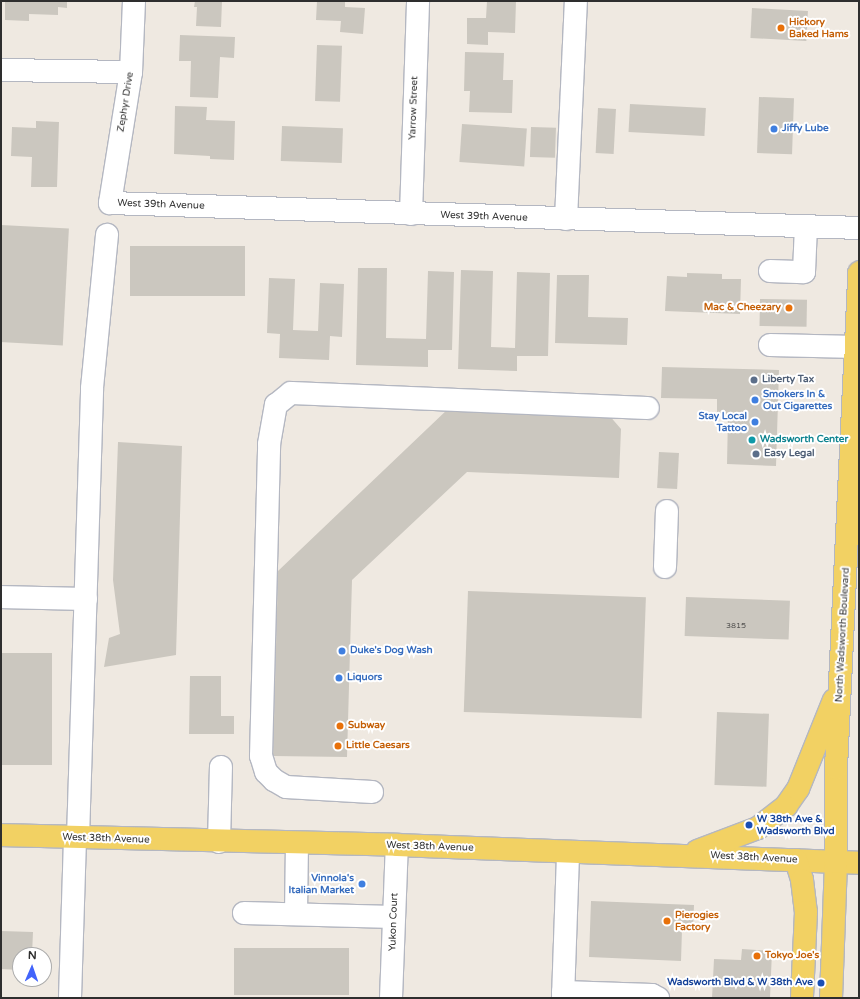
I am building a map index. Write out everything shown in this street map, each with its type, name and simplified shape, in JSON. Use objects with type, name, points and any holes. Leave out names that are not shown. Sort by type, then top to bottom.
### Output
[{"type":"main road","name":"North Wadsworth Boulevard","points":[[831,998],[840,686],[857,347],[859,273]]},
{"type":"main road","points":[[686,855],[758,828],[786,806],[798,789],[840,686]]},
{"type":"main road","name":"West 38th Avenue","points":[[1,835],[298,844],[397,845],[568,853],[686,855],[859,863]]},
{"type":"main road","points":[[796,860],[802,880],[806,912],[802,998]]},
{"type":"street","name":"Zephyr Drive","points":[[110,203],[131,72],[134,1]]},
{"type":"street","name":"Yarrow Street","points":[[411,214],[418,1]]},
{"type":"street","points":[[566,220],[576,1]]},
{"type":"street","points":[[1,70],[131,72]]},
{"type":"street","name":"West 39th Avenue","points":[[110,203],[566,220],[859,228]]},
{"type":"street","points":[[770,271],[804,272],[806,227]]},
{"type":"street","points":[[70,998],[86,599],[92,388],[107,235]]},
{"type":"street","points":[[770,345],[857,347]]},
{"type":"street","points":[[372,792],[286,787],[274,780],[266,772],[261,756],[269,444],[276,405],[291,393],[648,408]]},
{"type":"street","points":[[665,567],[668,512]]},
{"type":"street","points":[[1,597],[86,599]]},
{"type":"street","points":[[219,842],[221,767]]},
{"type":"street","points":[[296,914],[298,844]]},
{"type":"street","name":"Yukon Court","points":[[391,998],[397,845]]},
{"type":"street","points":[[568,853],[563,995],[652,995],[658,998]]},
{"type":"street","points":[[244,913],[394,917]]},
{"type":"building","points":[[5,1],[67,1],[67,8],[58,7],[58,15],[29,14],[29,21],[5,20]]},
{"type":"building","points":[[195,1],[222,1],[221,27],[196,26],[197,7],[194,7]]},
{"type":"building","points":[[317,1],[345,1],[345,7],[365,8],[363,34],[340,32],[341,21],[316,20]]},
{"type":"building","points":[[487,1],[516,1],[515,33],[488,32],[488,45],[467,44],[467,18],[486,18]]},
{"type":"building","points":[[752,8],[808,11],[806,41],[750,38]]},
{"type":"building","points":[[180,35],[235,37],[234,58],[220,57],[218,98],[190,97],[191,61],[179,61]]},
{"type":"building","points":[[317,45],[342,46],[340,102],[315,101]]},
{"type":"building","points":[[465,52],[504,53],[503,80],[513,80],[512,113],[469,112],[470,91],[464,91]]},
{"type":"building","points":[[759,97],[794,98],[792,154],[757,153]]},
{"type":"building","points":[[630,104],[706,108],[704,136],[629,132]]},
{"type":"building","points":[[175,106],[207,107],[206,120],[235,121],[234,160],[210,159],[210,156],[174,154]]},
{"type":"building","points":[[598,108],[616,109],[614,154],[596,153]]},
{"type":"building","points":[[36,121],[59,122],[57,187],[31,187],[32,157],[11,156],[12,127],[36,128]]},
{"type":"building","points":[[462,124],[527,129],[524,166],[459,162]]},
{"type":"building","points":[[282,126],[343,128],[342,163],[281,161]]},
{"type":"building","points":[[531,127],[556,128],[555,158],[530,157]]},
{"type":"building","points":[[1,225],[69,229],[63,345],[1,342]]},
{"type":"building","points":[[130,246],[245,246],[245,296],[130,296]]},
{"type":"building","points":[[358,268],[387,268],[386,338],[426,339],[428,271],[454,272],[452,350],[428,350],[428,367],[356,365]]},
{"type":"building","points":[[461,270],[493,271],[491,347],[515,348],[517,272],[550,273],[548,356],[517,356],[517,371],[458,369]]},
{"type":"building","points":[[687,273],[722,274],[722,279],[741,279],[740,314],[665,311],[667,276],[687,277]]},
{"type":"building","points":[[557,275],[589,275],[588,317],[628,318],[627,345],[555,343]]},
{"type":"building","points":[[269,278],[295,279],[293,330],[318,331],[320,283],[344,284],[342,337],[330,336],[329,360],[279,358],[280,334],[267,333]]},
{"type":"building","points":[[760,299],[807,300],[807,327],[760,326]]},
{"type":"building","name":"Wadsworth Center","points":[[662,367],[779,370],[776,466],[727,464],[728,416],[717,415],[717,399],[661,398]]},
{"type":"building","points":[[449,408],[608,414],[621,429],[619,478],[467,472],[352,580],[347,757],[273,756],[278,571]]},
{"type":"building","points":[[118,442],[182,446],[176,655],[104,667],[109,638],[120,634],[113,580]]},
{"type":"building","points":[[659,452],[679,453],[677,489],[657,488]]},
{"type":"building","points":[[468,591],[646,597],[642,718],[464,712]]},
{"type":"building","points":[[686,597],[790,601],[789,640],[685,636]]},
{"type":"building","points":[[1,653],[52,653],[52,765],[1,765]]},
{"type":"building","points":[[190,676],[221,676],[221,716],[234,716],[234,734],[189,734]]},
{"type":"building","points":[[717,712],[769,714],[766,787],[714,785]]},
{"type":"building","points":[[591,901],[694,905],[693,930],[682,930],[681,961],[589,957]]},
{"type":"building","points":[[1,931],[33,932],[32,947],[12,947],[12,970],[1,969]]},
{"type":"building","points":[[234,948],[349,948],[349,995],[234,995]]},
{"type":"building","points":[[742,949],[772,951],[770,998],[712,998],[714,959],[741,960]]},
{"type":"place","name":"Hickory Baked Hams","points":[[781,28]]},
{"type":"place","name":"Jiffy Lube","points":[[774,129]]},
{"type":"place","name":"Mac & Cheezary","points":[[789,308]]},
{"type":"place","name":"Liberty Tax","points":[[754,380]]},
{"type":"place","name":"Smokers In & Out Cigarettes","points":[[755,400]]},
{"type":"place","name":"Stay Local Tattoo","points":[[755,422]]},
{"type":"place","name":"Wadsworth Center","points":[[752,440]]},
{"type":"place","name":"Easy Legal","points":[[756,454]]},
{"type":"place","name":"Duke's Dog Wash","points":[[342,651]]},
{"type":"place","name":"Liquors","points":[[339,678]]},
{"type":"place","name":"Subway","points":[[340,726]]},
{"type":"place","name":"Little Caesars","points":[[338,746]]},
{"type":"place","name":"W 38th Ave & Wadsworth Blvd","points":[[749,825]]},
{"type":"place","name":"Vinnola's Italian Market","points":[[362,884]]},
{"type":"place","name":"Pierogies Factory","points":[[667,921]]},
{"type":"place","name":"Tokyo Joe's","points":[[757,956]]},
{"type":"place","name":"Wadsworth Blvd & W 38th Ave","points":[[821,983]]}]
